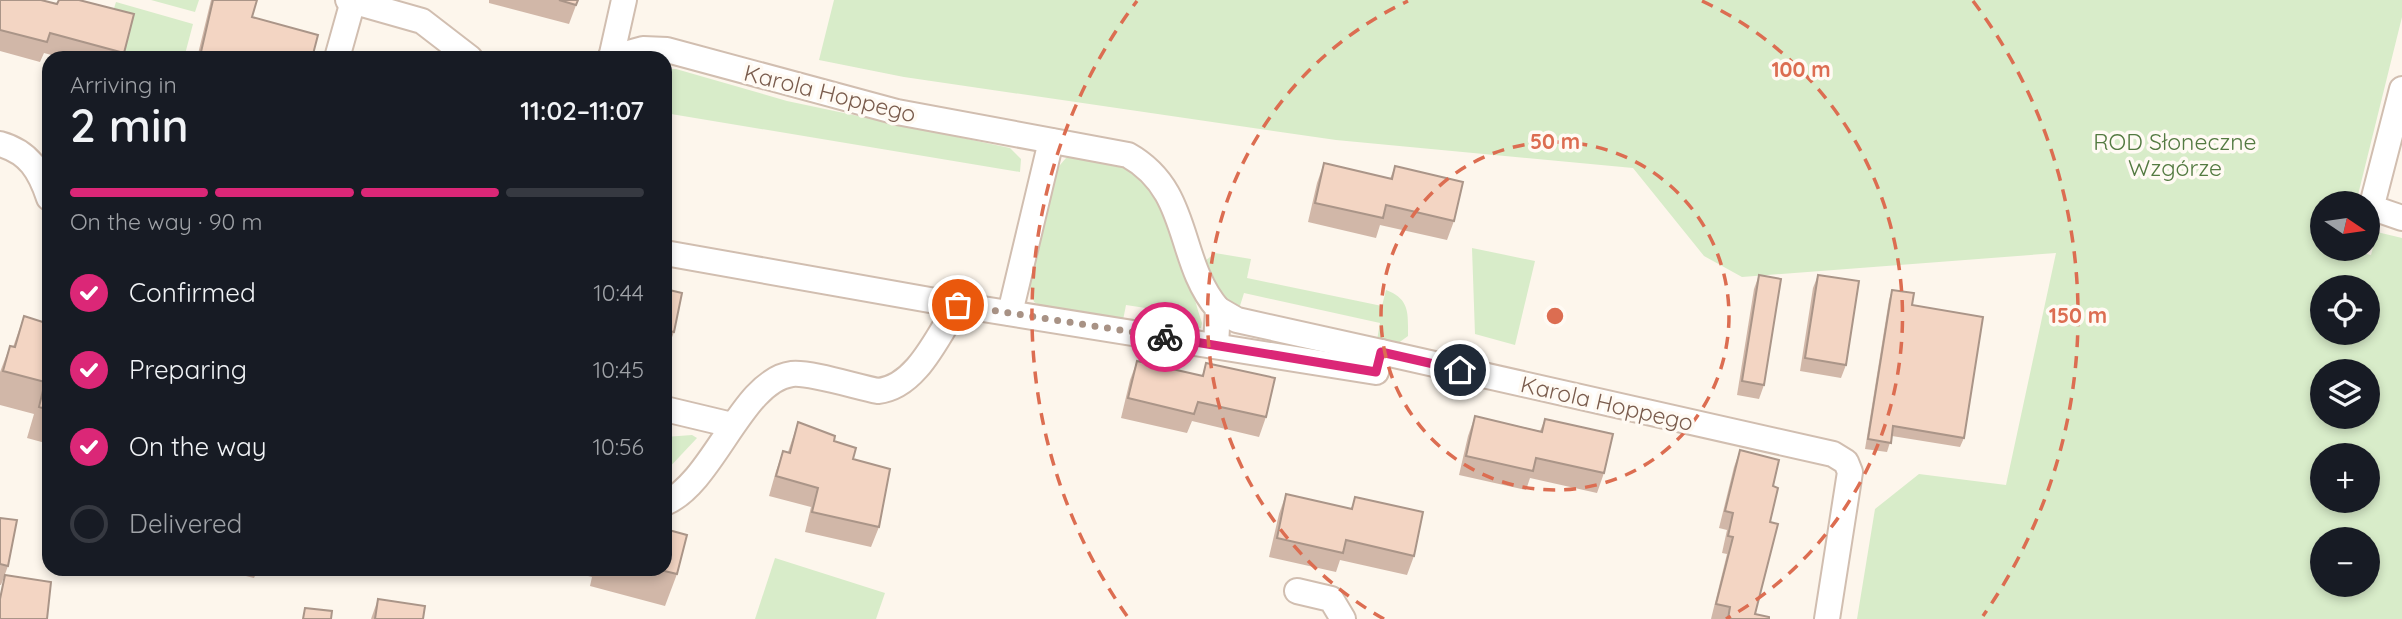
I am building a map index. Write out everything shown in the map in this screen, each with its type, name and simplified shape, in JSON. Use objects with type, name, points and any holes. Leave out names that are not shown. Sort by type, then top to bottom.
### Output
[{"type":"street","points":[[613,51],[624,0]]},
{"type":"street","points":[[339,51],[350,1],[427,10],[464,51]]},
{"type":"street","name":"Karola Hoppego","points":[[642,51],[655,48],[666,51]]},
{"type":"street","name":"Karola Hoppego","points":[[672,52],[897,112],[1128,155],[1153,174],[1171,196],[1204,293],[1218,309],[1237,320],[1833,454],[1846,462],[1850,472],[1827,619]]},
{"type":"street","points":[[2402,89],[2374,201],[2376,209],[2402,218]]},
{"type":"street","points":[[1010,313],[1051,141]]},
{"type":"street","points":[[0,144],[13,148],[30,160],[42,184]]},
{"type":"street","points":[[672,254],[958,305],[1376,372],[1381,352]]},
{"type":"street","points":[[672,500],[718,452],[732,425],[771,383],[793,374],[878,391],[892,390],[906,382],[958,305]]},
{"type":"street","points":[[1216,345],[1218,309]]},
{"type":"street","points":[[672,411],[732,425]]},
{"type":"street","points":[[1297,591],[1331,599],[1343,619]]},
{"type":"green space","points":[[151,0],[199,0],[195,12]]},
{"type":"green space","name":"ROD Słoneczne Wzgórze","points":[[834,0],[2402,0],[2402,17],[2359,191],[2310,191],[2310,261],[2380,261],[2380,233],[2402,238],[2402,619],[1857,619],[1875,509],[1919,474],[2006,485],[2056,253],[1742,277],[1704,256],[1633,168],[1336,140],[904,77],[819,60]]},
{"type":"green space","points":[[116,2],[193,24],[186,51],[124,51],[129,32],[108,27]]},
{"type":"green space","points":[[672,69],[787,101],[1010,148],[1021,159],[1020,172],[672,114]]},
{"type":"green space","points":[[1075,156],[1119,164],[1147,183],[1168,219],[1176,240],[1202,323],[1201,328],[1189,330],[1191,315],[1126,305],[1123,320],[1041,306],[1034,302],[1030,287],[1054,172],[1066,158]]},
{"type":"green space","points":[[1472,248],[1535,261],[1515,345],[1475,334]]},
{"type":"green space","points":[[1215,253],[1251,259],[1247,278],[1382,306],[1386,290],[1404,302],[1408,336],[1397,344],[1377,340],[1380,323],[1244,293],[1239,309],[1216,293],[1205,261]]},
{"type":"green space","points":[[692,435],[697,438],[672,465],[672,436]]},
{"type":"green space","points":[[775,558],[885,593],[876,619],[755,619]]},
{"type":"building","points":[[0,0],[41,0],[57,4],[59,0],[79,0],[134,14],[125,51],[50,33],[47,42],[0,30]]},
{"type":"building","points":[[213,0],[257,0],[252,17],[318,35],[314,51],[201,51]]},
{"type":"building","points":[[559,0],[578,0],[576,5]]},
{"type":"building","points":[[1324,163],[1392,179],[1395,166],[1463,182],[1454,221],[1386,205],[1383,218],[1315,203]]},
{"type":"building","points":[[1759,275],[1781,279],[1764,385],[1742,381]]},
{"type":"building","points":[[1818,275],[1859,281],[1846,365],[1805,358]]},
{"type":"building","points":[[1892,290],[1914,293],[1912,305],[1983,317],[1964,438],[1893,426],[1891,443],[1868,439]]},
{"type":"building","points":[[672,291],[682,293],[672,332]]},
{"type":"building","points":[[24,316],[42,322],[42,381],[3,371],[10,346],[15,347]]},
{"type":"building","points":[[1137,361],[1203,376],[1206,363],[1275,378],[1266,417],[1198,402],[1194,414],[1128,398]]},
{"type":"building","points":[[1475,416],[1542,432],[1545,419],[1613,434],[1604,473],[1536,458],[1533,471],[1466,456]]},
{"type":"building","points":[[798,422],[835,436],[834,441],[856,448],[853,459],[890,469],[879,527],[812,512],[818,488],[776,476],[783,451],[790,453]]},
{"type":"building","points":[[1740,450],[1779,460],[1773,486],[1778,488],[1770,522],[1778,524],[1755,614],[1769,619],[1728,619],[1730,607],[1716,604],[1733,537],[1728,536],[1733,513],[1725,511]]},
{"type":"building","points":[[1286,494],[1352,509],[1355,497],[1423,512],[1414,556],[1346,540],[1343,553],[1277,538]]},
{"type":"building","points":[[0,518],[17,520],[8,566],[0,564]]},
{"type":"building","points":[[672,531],[687,535],[677,574],[672,573]]},
{"type":"building","points":[[5,575],[51,582],[47,619],[0,619],[0,599]]},
{"type":"building","points":[[378,599],[425,606],[423,619],[375,619]]},
{"type":"building","points":[[305,608],[332,611],[331,619],[303,619]]},
{"type":"way so far","points":[[958,305],[1165,337]]},
{"type":"route","points":[[1165,337],[1376,372],[1381,352],[1460,370]]}]
